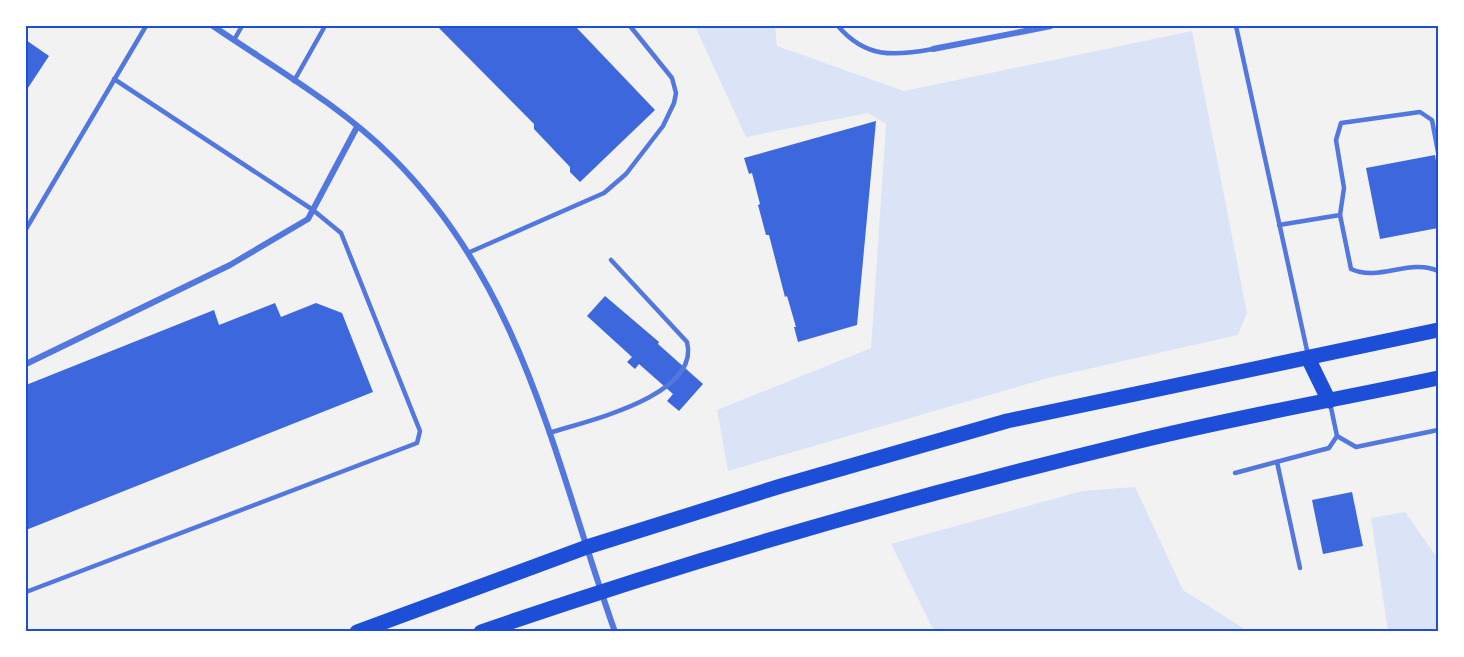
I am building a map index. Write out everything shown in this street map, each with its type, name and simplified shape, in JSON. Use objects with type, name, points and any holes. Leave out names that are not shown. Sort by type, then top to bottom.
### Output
[{"type":"main road","points":[[357,632],[587,548],[782,486],[1007,421],[1438,330]]},
{"type":"main road","points":[[1308,358],[1329,401]]},
{"type":"main road","points":[[481,632],[601,591],[968,484],[1128,444],[1438,378]]},
{"type":"street","points":[[213,26],[357,127],[391,156],[422,189],[470,252],[504,315],[526,365],[615,632]]},
{"type":"street","points":[[933,49],[1051,26]]},
{"type":"street","points":[[26,364],[230,265],[308,219],[357,127]]},
{"type":"lane","points":[[26,228],[146,26]]},
{"type":"lane","points":[[234,40],[242,26]]},
{"type":"lane","points":[[294,81],[325,26]]},
{"type":"lane","points":[[470,252],[604,192],[626,174],[663,126],[674,103],[676,93],[672,78],[630,26]]},
{"type":"lane","points":[[838,26],[857,43],[879,53],[896,55],[933,49]]},
{"type":"lane","points":[[1236,26],[1308,358]]},
{"type":"lane","points":[[26,592],[417,443],[420,430],[341,233],[313,210],[114,79]]},
{"type":"lane","points":[[1438,152],[1432,120],[1420,112],[1341,123],[1336,140],[1344,188],[1340,215],[1351,269],[1364,275],[1427,265],[1438,270]]},
{"type":"lane","points":[[1279,225],[1340,215]]},
{"type":"lane","points":[[549,433],[626,408],[663,391],[685,368],[689,353],[687,342],[611,260]]},
{"type":"lane","points":[[1235,473],[1329,448],[1337,436],[1329,401]]},
{"type":"lane","points":[[1337,436],[1356,447],[1438,430]]},
{"type":"lane","points":[[1277,462],[1300,568]]},
{"type":"shaded area","points":[[695,26],[775,26],[777,46],[904,91],[1192,31],[1247,313],[1238,335],[1048,378],[728,471],[717,410],[871,348],[886,124],[868,113],[746,137]]},
{"type":"shaded area","points":[[1135,487],[1183,590],[1248,631],[934,631],[891,544],[1082,491]]},
{"type":"shaded area","points":[[1405,512],[1438,559],[1438,631],[1388,631],[1371,518]]},
{"type":"building","points":[[437,26],[575,26],[655,110],[580,182],[570,172],[570,167],[534,129],[534,124]]},
{"type":"building","points":[[26,40],[49,56],[26,91]]},
{"type":"building","points":[[876,121],[857,325],[798,342],[794,327],[796,327],[787,296],[785,297],[769,235],[766,235],[752,173],[749,174],[744,158]]},
{"type":"building","points":[[1435,155],[1438,172],[1438,228],[1380,239],[1366,168]]},
{"type":"building","points":[[605,296],[659,342],[658,344],[703,384],[679,411],[667,401],[673,394],[639,364],[635,369],[627,362],[632,357],[587,316]]},
{"type":"building","points":[[275,303],[281,317],[316,303],[342,313],[373,392],[26,530],[26,385],[214,310],[219,325]]},
{"type":"building","points":[[1352,492],[1363,546],[1323,554],[1312,500]]}]
